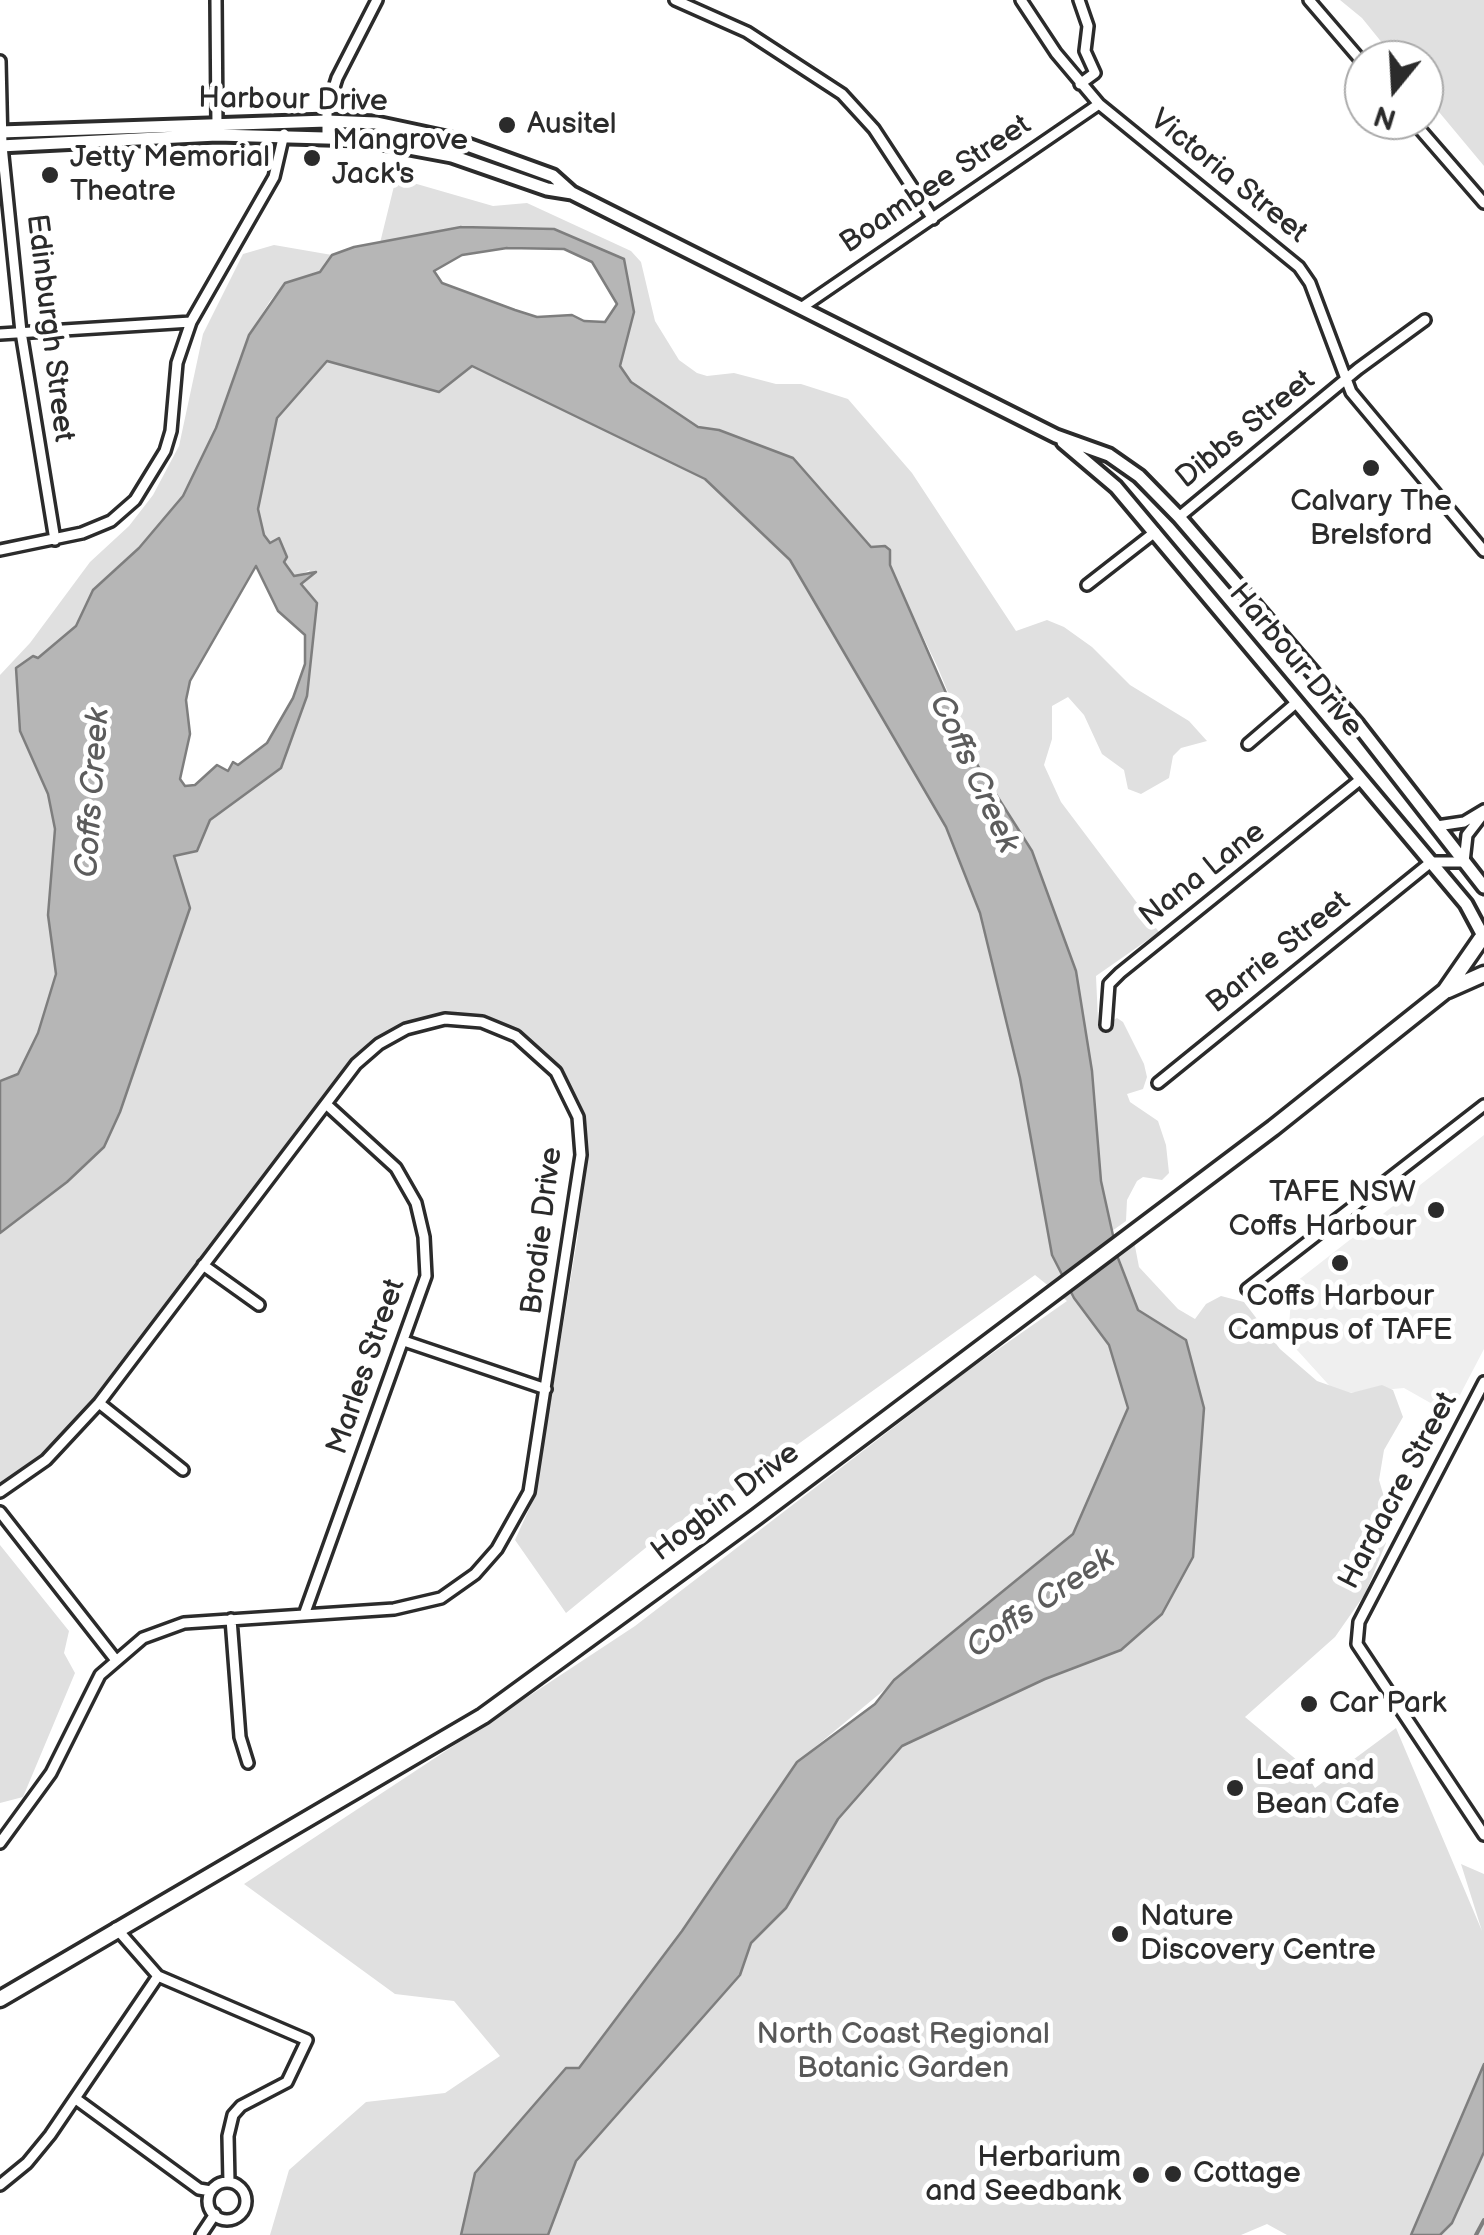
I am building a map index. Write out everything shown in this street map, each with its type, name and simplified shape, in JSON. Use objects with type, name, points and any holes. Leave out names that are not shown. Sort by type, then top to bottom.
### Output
[{"type":"main road","name":"Hogbin Drive","points":[[1445,991],[1483,936]]},
{"type":"main road","name":"Hogbin Drive","points":[[0,1999],[483,1716],[1145,1225],[1445,991],[1484,974]]},
{"type":"street","points":[[216,0],[217,128]]},
{"type":"street","points":[[327,137],[337,78],[377,0]]},
{"type":"street","points":[[675,0],[747,32],[842,94],[874,129],[933,219]]},
{"type":"street","name":"Victoria Street","points":[[1022,0],[1080,84],[1099,104],[1299,267],[1310,283],[1345,382],[1484,551]]},
{"type":"street","points":[[1080,0],[1088,26],[1085,52],[1095,72],[1080,84]]},
{"type":"street","points":[[1309,0],[1344,41]]},
{"type":"street","name":"Edinburgh Street","points":[[0,61],[1,146],[21,332],[55,540]]},
{"type":"street","name":"Boambee Street","points":[[801,308],[1099,104]]},
{"type":"street","name":"Harbour Drive","points":[[1,146],[327,121],[376,123],[451,139],[553,176],[572,192],[1056,436],[1110,455],[1139,476],[1358,725],[1484,887]]},
{"type":"street","name":"Harbour Drive","points":[[0,132],[217,128],[327,137],[452,156],[547,189],[572,192]]},
{"type":"street","points":[[0,550],[55,540],[111,521],[134,500],[168,441],[177,363],[191,322],[274,177],[284,134]]},
{"type":"street","points":[[1429,140],[1484,203]]},
{"type":"street","name":"Dibbs Street","points":[[1179,517],[1425,320]]},
{"type":"street","points":[[0,334],[191,322]]},
{"type":"street","name":"Harbour Drive","points":[[1056,436],[1099,469],[1154,532],[1431,862],[1483,936]]},
{"type":"street","points":[[1087,585],[1154,532]]},
{"type":"street","points":[[1248,744],[1297,702]]},
{"type":"street","name":"Nana Lane","points":[[1106,1025],[1110,984],[1120,973],[1361,780]]},
{"type":"street","points":[[1437,826],[1464,822],[1484,812]]},
{"type":"street","points":[[1431,862],[1464,862],[1467,835],[1484,812]]},
{"type":"street","name":"Barrie Street","points":[[1158,1083],[1431,862]]},
{"type":"street","name":"Brodie Drive","points":[[0,1492],[46,1460],[99,1403],[356,1064],[380,1044],[406,1028],[445,1019],[482,1022],[516,1036],[556,1072],[578,1116],[581,1155],[529,1492],[497,1549],[475,1574],[441,1598],[394,1609],[171,1626],[144,1638],[115,1659],[92,1688],[38,1794],[0,1844]]},
{"type":"street","name":"Marles Street","points":[[304,1615],[426,1276],[424,1237],[416,1203],[384,1154],[326,1104]]},
{"type":"street","points":[[1247,1288],[1484,1105]]},
{"type":"street","points":[[203,1265],[259,1305]]},
{"type":"street","points":[[404,1341],[546,1389]]},
{"type":"street","name":"Hardacre Street","points":[[1483,1829],[1356,1644],[1359,1622],[1484,1382]]},
{"type":"street","points":[[99,1403],[184,1470]]},
{"type":"street","points":[[0,1512],[115,1659]]},
{"type":"street","points":[[231,1619],[240,1737],[248,1763]]},
{"type":"street","points":[[116,1928],[158,1976],[229,2010],[308,2040],[287,2082],[241,2106],[233,2116],[228,2136],[229,2182]]},
{"type":"street","points":[[0,2185],[27,2164],[76,2100],[158,1976]]},
{"type":"street","points":[[76,2100],[198,2188],[211,2191],[229,2182]]},
{"type":"street","points":[[215,2214],[235,2218],[245,2206],[243,2190],[229,2182]]},
{"type":"street","points":[[211,2191],[209,2203],[215,2214]]},
{"type":"street","points":[[201,2235],[215,2214]]},
{"type":"shaded area","name":"TAFE NSW Coffs Harbour","points":[[1484,1135],[1484,1349],[1450,1414],[1404,1388],[1337,1394],[1288,1340],[1292,1285]]},
{"type":"green space","points":[[1340,0],[1484,0],[1484,166],[1444,118],[1444,40],[1380,40]]},
{"type":"green space","points":[[396,178],[493,206],[527,203],[631,251],[641,262],[655,321],[679,360],[697,373],[734,373],[776,384],[801,384],[848,399],[912,473],[1016,631],[1047,620],[1064,627],[1092,647],[1130,685],[1189,721],[1207,741],[1181,748],[1173,756],[1169,778],[1141,794],[1128,789],[1124,770],[1102,754],[1084,715],[1068,697],[1052,706],[1052,739],[1044,765],[1061,802],[1159,932],[1096,976],[1098,1020],[1103,1026],[1117,1018],[1123,1022],[1144,1064],[1147,1077],[1143,1089],[1127,1094],[1130,1102],[1158,1121],[1169,1173],[1162,1180],[1143,1177],[1137,1181],[1127,1200],[1126,1221],[1112,1231],[1101,1181],[1092,1071],[1076,971],[1032,851],[978,766],[938,668],[880,547],[871,547],[793,458],[719,430],[698,427],[631,382],[620,366],[634,312],[623,258],[554,229],[380,243]]},
{"type":"green space","points":[[274,245],[332,255],[320,272],[285,283],[270,301],[249,335],[216,428],[183,496],[139,548],[93,590],[76,626],[38,658],[20,731],[48,794],[55,829],[48,915],[56,974],[38,1033],[18,1075],[0,1081],[0,675],[30,643],[90,562],[129,526],[153,495],[179,446],[203,334],[243,254]]},
{"type":"green space","points":[[327,360],[439,391],[472,366],[705,479],[790,560],[946,827],[980,913],[1020,1078],[1052,1255],[1074,1298],[1109,1345],[1128,1408],[1073,1534],[797,1762],[682,1931],[579,2068],[566,2068],[475,2173],[461,2235],[270,2235],[289,2170],[366,2102],[445,2093],[500,2056],[454,2001],[395,1994],[244,1884],[635,1626],[967,1371],[1067,1301],[1035,1275],[703,1512],[676,1523],[566,1613],[515,1540],[535,1496],[578,1234],[578,1117],[542,1055],[482,1022],[445,1019],[406,1029],[356,1064],[99,1403],[27,1474],[0,1484],[0,1228],[104,1147],[120,1112],[190,908],[174,856],[197,851],[210,820],[281,768],[307,696],[317,603],[301,584],[310,570],[295,577],[283,561],[278,539],[270,543],[264,535],[258,509],[277,419]]},
{"type":"green space","name":"North Coast Regional Botanic Garden","points":[[1134,1241],[1139,1267],[1178,1309],[1195,1319],[1206,1304],[1221,1296],[1244,1302],[1280,1349],[1317,1381],[1351,1393],[1382,1385],[1393,1390],[1403,1417],[1384,1450],[1379,1480],[1387,1507],[1386,1543],[1365,1594],[1335,1637],[1245,1717],[1298,1761],[1315,1788],[1396,1728],[1482,1931],[1461,1864],[1484,1874],[1484,2065],[1413,2235],[1287,2235],[1267,2224],[1241,2235],[548,2235],[576,2161],[740,1975],[751,1943],[786,1908],[838,1819],[902,1746],[1045,1679],[1121,1650],[1163,1614],[1193,1557],[1186,1340],[1138,1310],[1118,1254]]},
{"type":"green space","points":[[0,1545],[69,1631],[64,1653],[75,1673],[23,1797],[0,1803]]},
{"type":"green space","points":[[1484,2152],[1484,2235],[1440,2235],[1452,2223]]},
{"type":"water","name":"Coffs Creek","points":[[461,227],[554,229],[624,259],[634,312],[620,366],[631,382],[698,427],[719,430],[793,458],[871,547],[885,546],[890,550],[890,565],[978,766],[1032,851],[1076,971],[1092,1071],[1101,1181],[1118,1258],[1138,1310],[1186,1340],[1204,1408],[1193,1557],[1162,1614],[1121,1650],[1045,1679],[902,1746],[838,1819],[786,1908],[751,1943],[740,1975],[576,2161],[548,2235],[461,2235],[475,2173],[566,2068],[579,2068],[682,1931],[797,1762],[875,1704],[894,1680],[1073,1534],[1128,1408],[1109,1345],[1074,1298],[1052,1255],[1020,1078],[980,913],[946,827],[790,560],[705,479],[472,366],[439,392],[327,361],[277,418],[258,509],[264,535],[270,543],[279,538],[287,557],[284,562],[294,576],[316,572],[301,584],[317,603],[307,696],[281,768],[210,820],[197,851],[174,856],[190,908],[120,1112],[104,1147],[67,1182],[0,1233],[0,1081],[18,1074],[38,1033],[56,974],[48,915],[55,829],[48,794],[20,731],[16,668],[33,656],[38,658],[76,626],[93,590],[139,548],[183,496],[216,428],[249,335],[285,283],[320,272],[332,255],[354,247]],"holes":[[[507,248],[564,249],[592,262],[617,304],[605,322],[584,321],[572,315],[537,317],[442,283],[434,271],[462,255]],[[256,566],[278,611],[305,635],[305,664],[293,698],[267,743],[238,765],[233,762],[228,771],[217,765],[195,785],[185,786],[180,779],[190,734],[186,700],[190,681]]]},
{"type":"water","points":[[1484,2064],[1484,2152],[1452,2223],[1440,2235],[1411,2235]]},
{"type":"waterway","points":[[1476,2235],[1484,2220]]},
{"type":"place","name":"Ausitel","points":[[507,125]]},
{"type":"place","name":"Mangrove Jack's","points":[[312,158]]},
{"type":"place","name":"Jetty Memorial Theatre","points":[[50,175]]},
{"type":"place","name":"Calvary The Brelsford","points":[[1371,468]]},
{"type":"place","name":"TAFE NSW Coffs Harbour","points":[[1436,1210]]},
{"type":"place","name":"Coffs Harbour Campus of TAFE","points":[[1340,1263]]},
{"type":"place","name":"Car Park","points":[[1309,1704]]},
{"type":"place","name":"Leaf and Bean Cafe","points":[[1235,1788]]},
{"type":"place","name":"Nature Discovery Centre","points":[[1120,1934]]},
{"type":"place","name":"Cottage","points":[[1173,2174]]},
{"type":"place","name":"Herbarium and Seedbank","points":[[1141,2175]]}]
